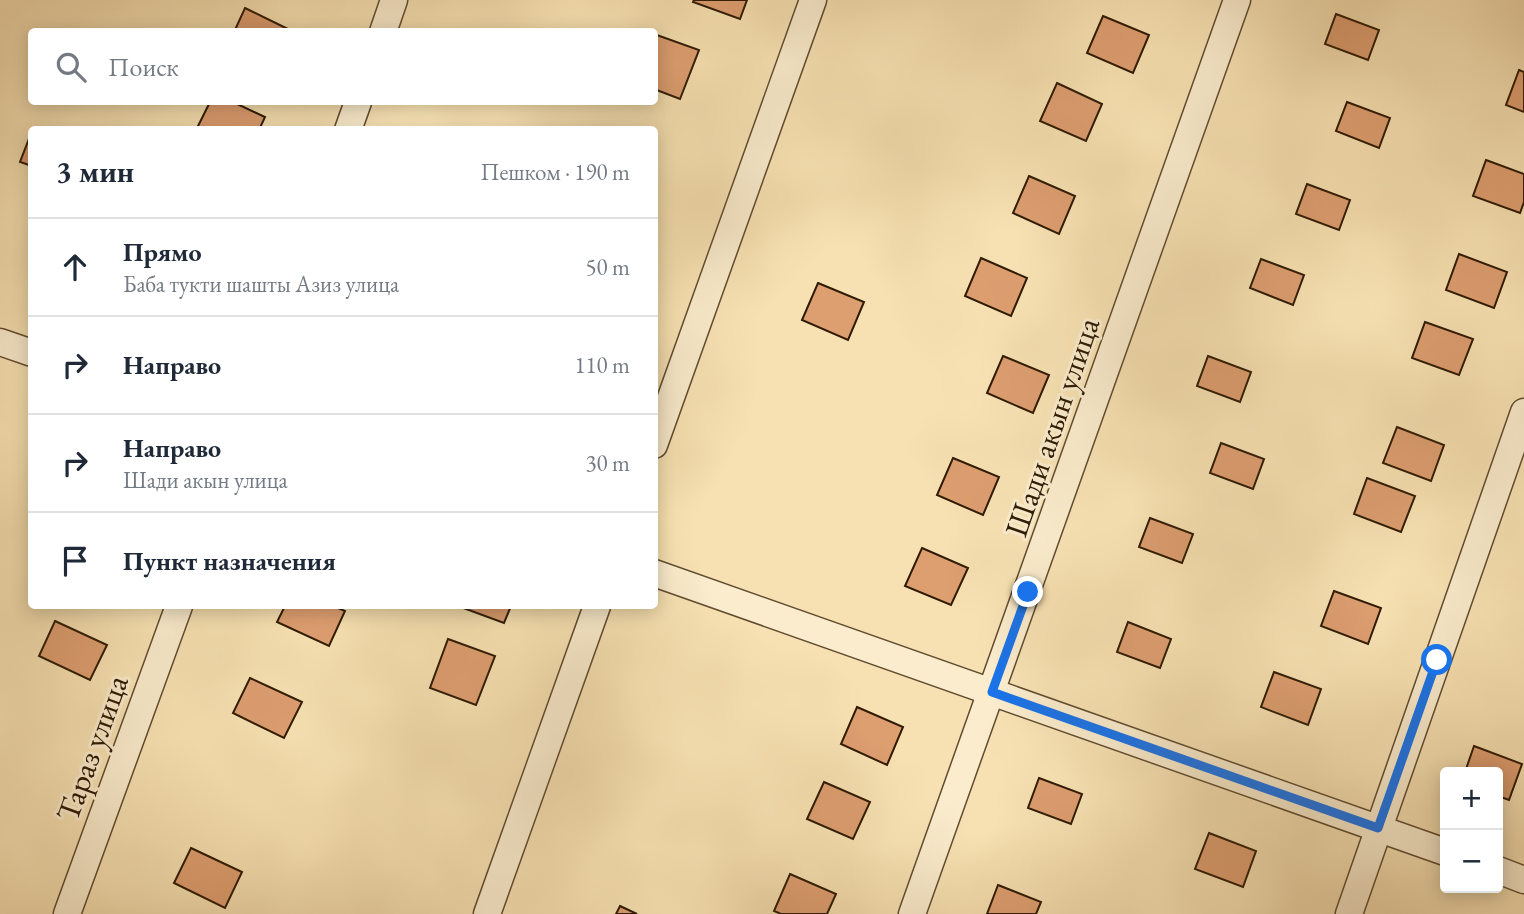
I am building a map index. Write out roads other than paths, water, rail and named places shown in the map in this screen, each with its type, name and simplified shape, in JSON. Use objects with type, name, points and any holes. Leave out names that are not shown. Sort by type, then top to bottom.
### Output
[{"type":"street","points":[[384,28],[394,0]]},
{"type":"street","points":[[658,434],[814,0]]},
{"type":"street","name":"Шади акын улица","points":[[912,914],[1237,0]]},
{"type":"street","points":[[349,126],[357,105]]},
{"type":"street","points":[[0,342],[28,352]]},
{"type":"street","points":[[1349,914],[1524,412]]},
{"type":"street","points":[[658,574],[1440,850]]},
{"type":"street","name":"Тараз улица","points":[[67,914],[178,609]]},
{"type":"street","points":[[487,914],[596,609]]},
{"type":"street","points":[[1503,872],[1524,880]]}]
